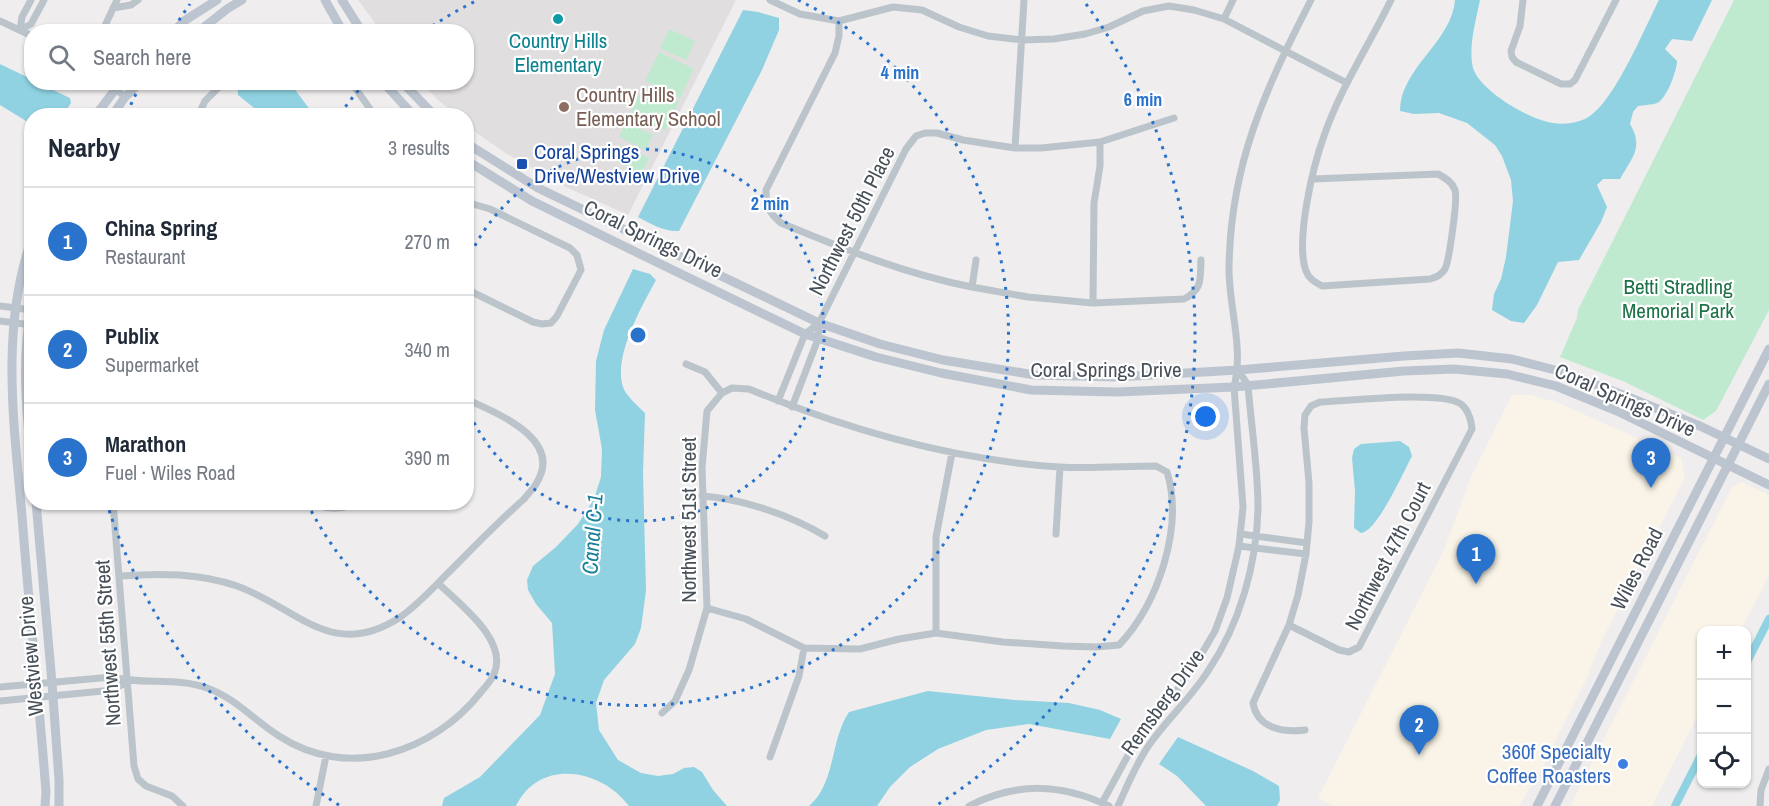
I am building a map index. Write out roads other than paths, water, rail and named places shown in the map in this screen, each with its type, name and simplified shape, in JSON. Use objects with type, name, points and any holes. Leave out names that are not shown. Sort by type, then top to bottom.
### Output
[{"type":"main road","points":[[181,24],[217,0]]},
{"type":"main road","points":[[208,24],[242,0]]},
{"type":"main road","points":[[325,0],[338,24]]},
{"type":"main road","points":[[342,0],[357,24]]},
{"type":"main road","points":[[100,108],[111,90]]},
{"type":"main road","points":[[118,108],[133,90]]},
{"type":"main road","points":[[390,90],[406,108]]},
{"type":"main road","points":[[410,90],[427,108]]},
{"type":"main road","name":"Coral Springs Drive","points":[[474,148],[538,188],[819,323],[880,344],[943,360],[1035,375],[1117,377],[1458,353],[1512,359],[1563,372],[1724,437],[1769,459]]},
{"type":"main road","name":"Coral Springs Drive","points":[[474,165],[532,201],[805,334],[876,357],[941,373],[1031,390],[1117,392],[1234,387],[1404,371],[1454,369],[1507,374],[1556,386],[1617,411],[1769,485]]},
{"type":"main road","name":"Westview Drive","points":[[24,264],[13,322],[12,405],[46,792],[45,806]]},
{"type":"main road","name":"Wiles Road","points":[[1537,806],[1769,348]]},
{"type":"main road","points":[[1528,379],[1532,364]]},
{"type":"main road","name":"Wiles Road","points":[[1555,806],[1769,384]]},
{"type":"main road","name":"Westview Drive","points":[[37,510],[52,682],[59,806]]},
{"type":"street","points":[[20,30],[22,17],[31,0]]},
{"type":"street","points":[[31,24],[44,0]]},
{"type":"street","points":[[106,24],[117,0]]},
{"type":"street","points":[[113,8],[131,5],[138,0]]},
{"type":"street","points":[[770,0],[800,14],[839,21],[893,7],[922,10],[959,27],[988,36],[1022,40],[1054,39],[1085,34],[1109,27],[1143,11],[1169,6],[1194,10],[1224,19],[1347,83]]},
{"type":"street","points":[[1024,0],[1016,148],[1100,142],[1174,118]]},
{"type":"street","points":[[1224,19],[1233,0]]},
{"type":"street","name":"Remsberg Drive","points":[[1105,804],[1138,737],[1181,685],[1215,631],[1227,598],[1239,546],[1243,507],[1234,387],[1238,370],[1229,270],[1235,197],[1249,138],[1264,96],[1311,0]]},
{"type":"street","points":[[1313,179],[1438,174],[1447,178],[1455,189],[1456,203],[1446,266],[1440,275],[1430,279],[1323,286],[1313,281],[1306,272],[1303,252],[1305,210],[1324,136],[1347,83],[1391,0]]},
{"type":"street","points":[[1523,0],[1520,26],[1511,51],[1512,57],[1516,62],[1561,84],[1570,84],[1575,80],[1616,0]]},
{"type":"street","points":[[0,21],[24,32]]},
{"type":"street","points":[[839,21],[836,52],[766,190],[766,204],[772,215],[781,223],[853,254],[938,280],[1028,297],[1093,303],[1184,299],[1194,294],[1199,285],[1201,260]]},
{"type":"street","points":[[20,30],[24,28]]},
{"type":"street","points":[[119,90],[125,98]]},
{"type":"street","points":[[202,108],[216,90]]},
{"type":"street","points":[[357,90],[369,108]]},
{"type":"street","name":"Northwest 50th Place","points":[[792,407],[818,339],[819,323],[906,149],[916,136],[937,133],[963,140],[1016,148]]},
{"type":"street","points":[[1093,303],[1094,203],[1100,166],[1100,142]]},
{"type":"street","points":[[474,204],[490,209],[570,248],[577,255],[581,270],[551,323],[533,322],[474,293]]},
{"type":"street","points":[[972,287],[976,260]]},
{"type":"street","points":[[0,306],[24,308]]},
{"type":"street","points":[[0,321],[24,323]]},
{"type":"street","name":"Northwest 50th Place","points":[[778,401],[805,334],[819,323]]},
{"type":"street","points":[[686,364],[705,372],[722,393],[732,388],[749,389],[792,407],[862,431],[952,453],[1060,467],[1156,466],[1167,472],[1172,486],[1168,548],[1158,581],[1146,610],[1133,631],[1119,645],[1063,646],[1003,642],[936,633],[860,649],[804,648],[746,619],[707,608]]},
{"type":"street","name":"Remsberg Drive","points":[[1118,806],[1148,746],[1192,695],[1210,668],[1228,637],[1241,604],[1255,548],[1258,506],[1248,385],[1238,370]]},
{"type":"street","name":"Northwest 51st Street","points":[[662,713],[675,701],[689,670],[707,608],[702,468],[707,411],[722,393]]},
{"type":"street","name":"Northwest 47th Court","points":[[1290,625],[1339,650],[1349,652],[1359,647],[1472,429],[1467,411],[1460,403],[1445,398],[1427,397],[1320,402],[1311,406],[1305,415],[1304,428],[1309,483],[1306,543]]},
{"type":"street","points":[[120,576],[160,573],[199,577],[235,585],[266,598],[312,626],[333,634],[356,635],[377,629],[399,618],[420,602],[537,484],[542,471],[542,458],[530,434],[516,423],[474,403]]},
{"type":"street","points":[[936,633],[936,537],[952,453]]},
{"type":"street","points":[[1056,534],[1060,467]]},
{"type":"street","points":[[702,496],[729,498],[806,524],[825,536]]},
{"type":"street","name":"Northwest 55th Street","points":[[114,510],[134,766],[138,779],[146,786],[172,796],[183,806]]},
{"type":"street","points":[[1240,534],[1306,543],[1306,554],[1290,625],[1253,703],[1254,711],[1260,720],[1287,732],[1305,730]]},
{"type":"street","points":[[1239,546],[1306,554]]},
{"type":"street","points":[[0,687],[112,677],[128,681],[160,681],[206,688],[242,707],[279,736],[299,747],[326,756],[350,758],[381,756],[411,748],[435,735],[461,716],[495,674],[497,651],[485,630],[438,583]]},
{"type":"street","points":[[770,757],[799,676],[804,648]]},
{"type":"street","points":[[0,701],[113,690],[128,681]]},
{"type":"street","points":[[316,806],[326,756]]},
{"type":"street","points":[[1760,805],[1761,790],[1769,769]]},
{"type":"street","points":[[969,806],[990,795],[1047,788],[1080,794],[1105,804]]},
{"type":"water","points":[[1455,0],[1480,0],[1471,51],[1473,68],[1485,86],[1519,110],[1543,121],[1561,124],[1585,119],[1606,99],[1627,66],[1659,0],[1712,0],[1692,41],[1672,39],[1665,49],[1677,61],[1673,78],[1660,101],[1655,104],[1638,106],[1633,112],[1630,124],[1636,140],[1635,152],[1620,179],[1603,179],[1597,185],[1607,207],[1601,222],[1579,260],[1558,262],[1537,305],[1524,323],[1511,321],[1492,310],[1494,294],[1501,279],[1506,257],[1513,201],[1511,180],[1502,156],[1495,145],[1467,123],[1439,113],[1414,114],[1400,111],[1402,96],[1408,81],[1445,29],[1452,15]]},
{"type":"water","points":[[743,10],[779,18],[779,30],[762,70],[679,231],[658,227],[638,217]]},
{"type":"water","points":[[0,64],[24,76],[24,90],[53,90],[70,98],[71,103],[68,108],[24,108],[24,120],[0,105]]},
{"type":"water","points":[[238,90],[295,90],[309,108],[254,108],[238,95]]},
{"type":"water","name":"Canal C-1","points":[[633,269],[650,274],[656,280],[630,332],[625,346],[621,375],[623,387],[632,401],[645,413],[643,473],[646,590],[641,628],[635,644],[604,680],[596,703],[599,730],[618,760],[641,773],[658,776],[694,767],[702,772],[713,790],[727,806],[629,806],[603,783],[571,774],[554,775],[539,780],[526,791],[516,806],[442,806],[444,798],[480,777],[540,715],[555,674],[552,623],[536,604],[528,590],[527,580],[533,566],[556,547],[578,524],[594,499],[601,477],[602,449],[595,410],[596,361],[604,330]]},
{"type":"water","points":[[1400,441],[1409,447],[1412,456],[1397,487],[1375,523],[1361,533],[1354,528],[1355,491],[1352,458],[1354,449],[1361,444]]},
{"type":"water","points":[[928,691],[1069,703],[1100,710],[1121,719],[1110,739],[1029,724],[986,730],[938,749],[910,767],[890,787],[877,806],[809,806],[824,786],[843,723],[849,712]]},
{"type":"water","points":[[1178,737],[1253,771],[1279,786],[1280,800],[1277,806],[1206,806],[1177,776],[1159,764]]},
{"type":"waterway","points":[[1751,654],[1769,619]]},
{"type":"waterway","points":[[1675,806],[1697,763]]},
{"type":"place","name":"Country Hills Elementary","points":[[558,19]]},
{"type":"place","name":"Country Hills Elementary School","points":[[564,107]]},
{"type":"place","name":"Coral Springs Drive/Westview Drive","points":[[522,164]]},
{"type":"place","name":"Marathon","points":[[1651,488]]},
{"type":"place","name":"China Spring","points":[[1476,584]]},
{"type":"place","name":"Publix","points":[[1419,755]]},
{"type":"place","name":"360f Specialty Coffee Roasters","points":[[1623,764]]},
{"type":"park label","name":"Betti Stradling Memorial Park","points":[[1678,299]]}]
